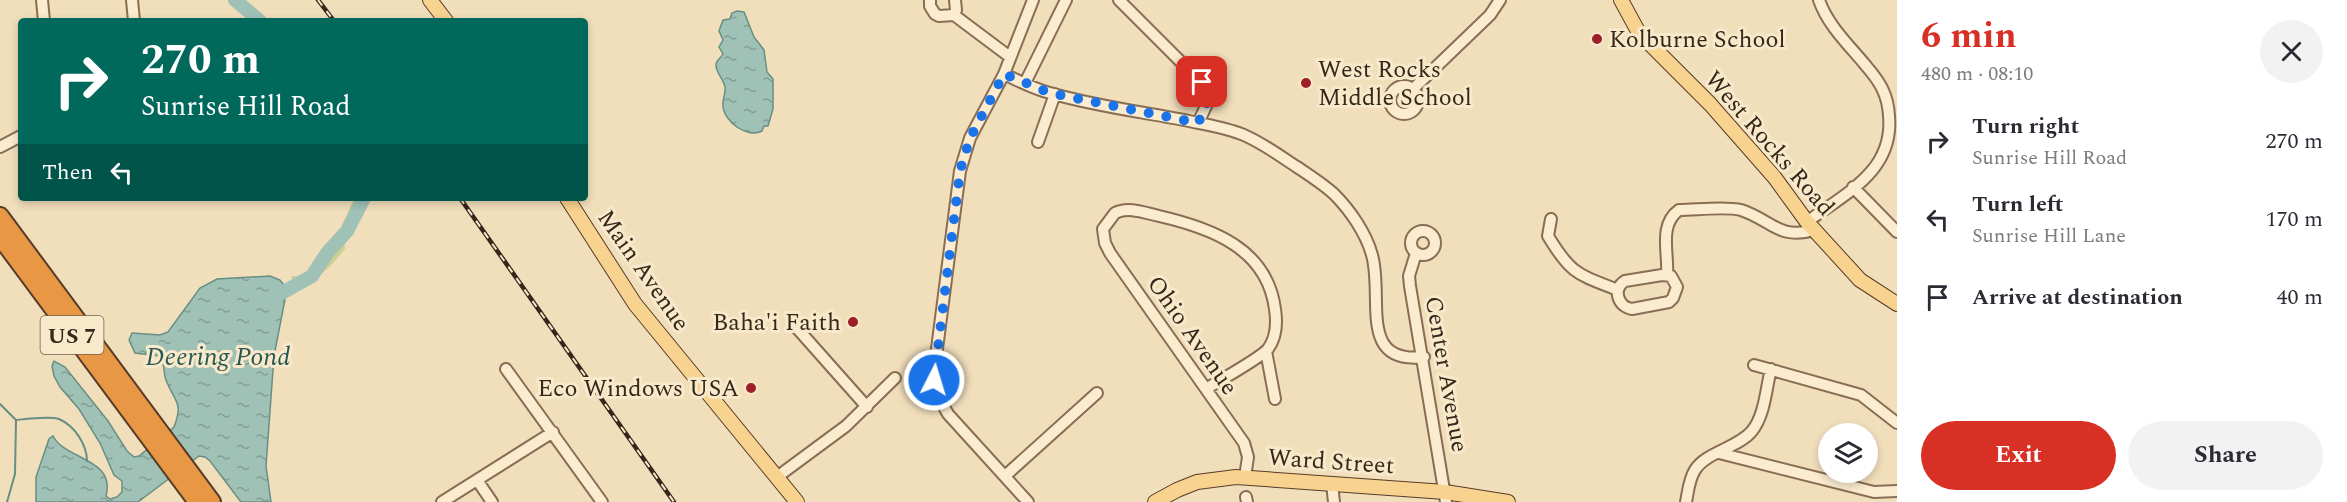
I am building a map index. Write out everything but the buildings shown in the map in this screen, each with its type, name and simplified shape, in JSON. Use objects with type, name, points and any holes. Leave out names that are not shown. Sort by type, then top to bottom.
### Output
[{"type":"highway","name":"US 7","points":[[0,216],[187,478],[212,502]]},
{"type":"highway","name":"US 7","points":[[0,237],[150,428]]},
{"type":"highway","points":[[0,243],[28,275]]},
{"type":"highway","name":"US 7","points":[[187,478],[197,502]]},
{"type":"main road","points":[[430,0],[444,18]]},
{"type":"main road","name":"West Rocks Road","points":[[1621,0],[1639,33],[1724,121],[1775,178],[1811,226],[1860,280],[1897,304]]},
{"type":"main road","name":"Main Avenue","points":[[569,201],[635,304],[797,502]]},
{"type":"main road","name":"Ward Street","points":[[1158,501],[1197,482],[1224,477],[1245,477],[1508,502]]},
{"type":"street","points":[[42,0],[44,18]]},
{"type":"street","points":[[132,0],[134,18]]},
{"type":"street","points":[[930,0],[932,10],[939,16],[954,15],[1011,57]]},
{"type":"street","points":[[954,15],[955,0]]},
{"type":"street","points":[[1028,502],[948,414],[938,396],[934,380],[960,171],[970,138],[1004,74],[1033,0]]},
{"type":"street","points":[[1025,83],[1066,0]]},
{"type":"street","points":[[1119,0],[1207,88],[1207,104],[1198,123]]},
{"type":"street","points":[[1413,89],[1490,15],[1500,0]]},
{"type":"street","points":[[1667,275],[1669,261],[1664,240],[1672,215],[1680,210],[1739,210],[1783,232],[1799,234],[1811,226],[1877,166],[1886,150],[1890,131],[1889,108],[1884,89],[1828,21],[1819,0]]},
{"type":"street","points":[[1004,74],[1055,94],[1198,123],[1245,135],[1272,151],[1333,193],[1350,213],[1364,234],[1372,254],[1376,273],[1380,340],[1390,354],[1408,359],[1424,357]]},
{"type":"street","points":[[1038,142],[1055,94]]},
{"type":"street","points":[[0,147],[18,138]]},
{"type":"street","points":[[1853,187],[1897,232]]},
{"type":"street","name":"Ohio Avenue","points":[[1245,477],[1248,457],[1246,447],[1110,253],[1103,233],[1109,218],[1127,209],[1151,214],[1211,231],[1238,247],[1257,266],[1273,297],[1276,325],[1273,339],[1266,351]]},
{"type":"street","points":[[1551,219],[1548,236],[1565,263],[1589,279],[1618,290]]},
{"type":"street","name":"Center Avenue","points":[[1416,253],[1409,276],[1410,286],[1424,357],[1446,497]]},
{"type":"street","points":[[1667,275],[1675,281],[1677,287],[1674,298],[1669,302],[1632,309],[1626,308],[1620,302],[1618,290],[1620,284],[1625,281],[1667,275]]},
{"type":"street","points":[[796,327],[867,407]]},
{"type":"street","points":[[1206,389],[1266,351],[1275,399]]},
{"type":"street","points":[[1754,365],[1861,395],[1897,423]]},
{"type":"street","points":[[506,369],[603,502]]},
{"type":"street","points":[[1686,502],[1694,471],[1700,464],[1747,436],[1754,429],[1759,419],[1771,369]]},
{"type":"street","points":[[777,477],[846,426],[895,378]]},
{"type":"street","points":[[1005,476],[1097,393]]},
{"type":"street","points":[[442,502],[553,432]]},
{"type":"street","points":[[1719,453],[1874,492],[1897,491]]},
{"type":"street","points":[[477,480],[492,502]]},
{"type":"street","points":[[1332,484],[1334,502]]},
{"type":"green space","points":[[353,201],[361,201],[344,238],[345,249],[316,278],[293,283],[291,276],[305,274],[323,263],[338,246],[337,237]]},
{"type":"water","points":[[744,12],[754,37],[764,50],[767,72],[773,79],[773,109],[768,126],[764,126],[762,131],[756,133],[744,131],[732,123],[724,112],[725,87],[716,68],[723,54],[719,47],[723,40],[719,31],[723,20],[730,19],[732,13]]},
{"type":"water","name":"Deering Pond","points":[[270,276],[280,280],[287,289],[274,356],[266,466],[271,502],[241,502],[210,461],[199,456],[138,502],[36,502],[36,477],[49,439],[53,436],[59,444],[97,467],[104,474],[107,483],[106,496],[110,499],[122,492],[122,481],[114,475],[100,443],[79,409],[60,387],[54,376],[52,366],[54,361],[65,367],[108,421],[127,451],[134,457],[139,456],[174,427],[178,407],[166,380],[160,356],[135,353],[129,340],[132,333],[160,335],[168,332],[200,288],[217,279]]},
{"type":"waterway","points":[[235,0],[256,18]]},
{"type":"waterway","points":[[273,298],[312,276],[327,253],[347,231],[362,201]]},
{"type":"waterway","points":[[0,404],[16,420],[15,474],[7,502]]},
{"type":"waterway","points":[[16,420],[50,418],[65,422],[79,437],[85,449],[87,461]]},
{"type":"railway","points":[[318,0],[332,18]]},
{"type":"railway","points":[[462,201],[674,502]]},
{"type":"place","name":"Kolburne School","points":[[1597,39]]},
{"type":"place","name":"West Rocks Middle School","points":[[1306,83]]},
{"type":"place","name":"Baha'i Faith","points":[[853,322]]},
{"type":"place","name":"Eco Windows USA","points":[[751,388]]},
{"type":"route","points":[[934,380],[960,171],[970,138],[1004,74],[1050,93],[1198,123],[1209,95],[1202,82]]}]
